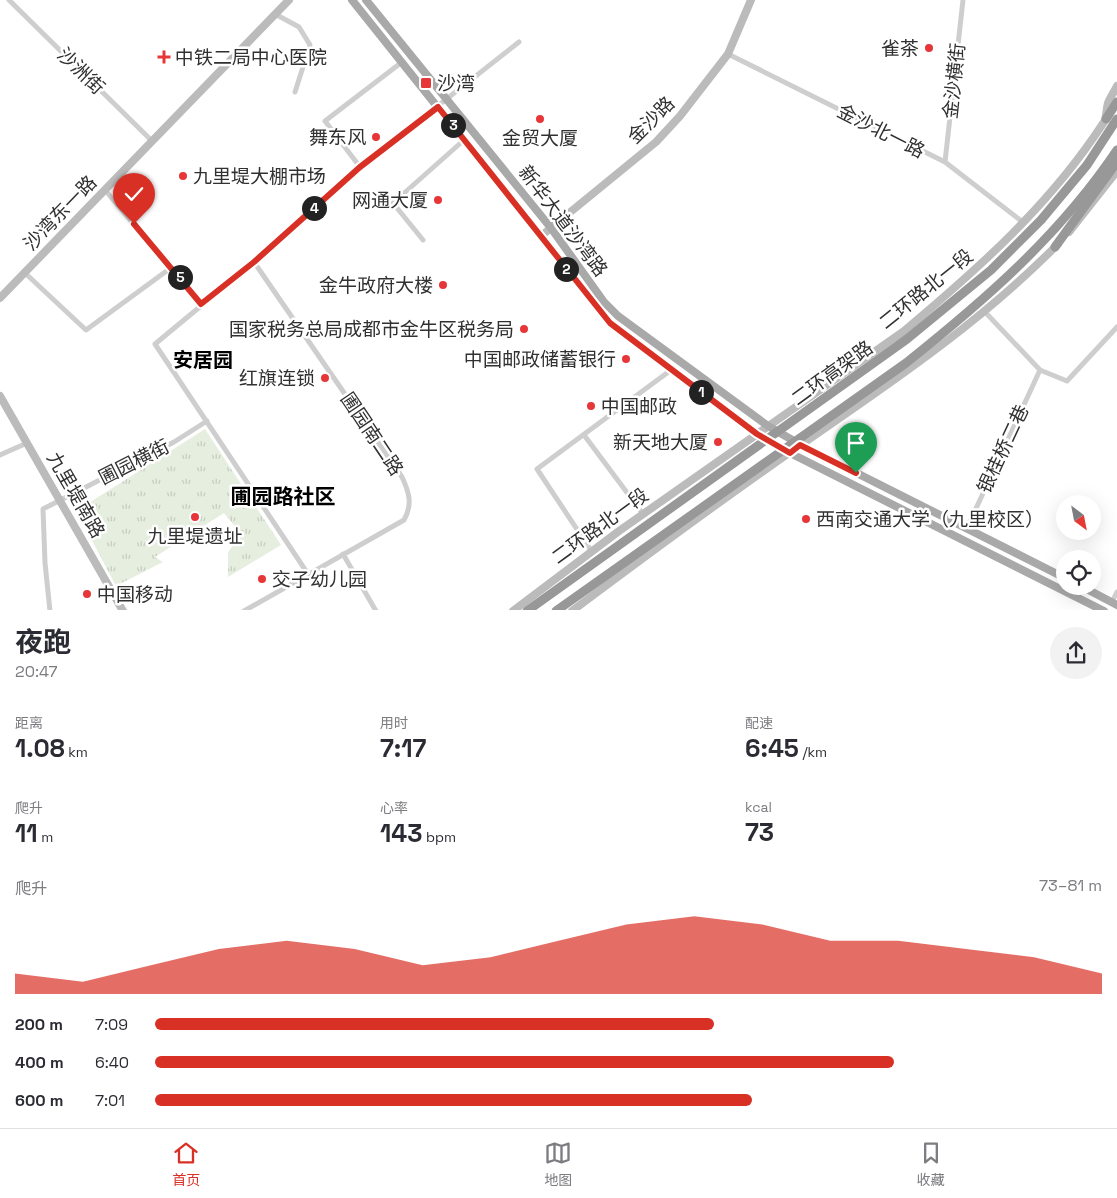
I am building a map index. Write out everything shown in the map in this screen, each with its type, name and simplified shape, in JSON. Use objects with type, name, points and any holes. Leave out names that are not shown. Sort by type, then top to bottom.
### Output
[{"type":"highway","points":[[1106,119],[1117,102]]},
{"type":"highway","name":"二环高架路","points":[[527,610],[907,339],[991,270],[1041,220],[1087,165],[1117,119]]},
{"type":"highway","name":"二环高架路","points":[[556,610],[906,364],[961,319],[1002,284],[1077,205],[1117,150]]},
{"type":"highway","points":[[1055,247],[1117,162]]},
{"type":"main road","name":"沙湾东一路","points":[[0,298],[289,0]]},
{"type":"main road","name":"新华大道沙湾路","points":[[352,0],[610,323],[757,434],[790,453],[1104,610]]},
{"type":"main road","name":"新华大道沙湾路","points":[[366,0],[551,228],[604,302],[618,316],[768,426],[800,445],[1056,573]]},
{"type":"main road","name":"金沙路","points":[[541,236],[656,142],[693,100],[728,54],[751,0]]},
{"type":"main road","name":"二环路北一段","points":[[513,610],[643,514],[904,331],[996,252],[1024,223],[1064,176],[1106,119],[1108,104],[1117,86]]},
{"type":"main road","points":[[572,610],[800,445],[908,372],[985,312],[1077,225],[1117,170]]},
{"type":"main road","name":"九里堤南路","points":[[0,396],[123,610]]},
{"type":"main road","points":[[1097,595],[1114,604]]},
{"type":"street","name":"沙洲街","points":[[9,0],[152,141]]},
{"type":"street","name":"金沙横街","points":[[945,162],[963,0]]},
{"type":"street","points":[[275,14],[299,27],[310,45],[295,92]]},
{"type":"street","points":[[308,574],[154,344],[254,262],[360,167],[519,42]]},
{"type":"street","name":"金沙北一路","points":[[728,54],[945,162],[1024,223]]},
{"type":"street","points":[[360,167],[325,121],[402,62]]},
{"type":"street","points":[[423,240],[393,203],[464,140]]},
{"type":"street","points":[[105,190],[172,267],[201,304]]},
{"type":"street","name":"圃园南二路","points":[[244,610],[404,520],[410,509],[409,493],[396,469],[254,262]]},
{"type":"street","points":[[25,273],[86,330],[172,267]]},
{"type":"street","points":[[985,312],[1040,370],[1067,380],[1117,327]]},
{"type":"street","points":[[592,552],[537,469],[671,370]]},
{"type":"street","name":"银桂桥二巷","points":[[967,528],[1040,370]]},
{"type":"street","name":"圃园横街","points":[[50,610],[44,563],[43,509],[174,442],[207,421]]},
{"type":"street","points":[[584,435],[643,514]]},
{"type":"street","points":[[0,455],[27,443]]},
{"type":"street","points":[[343,554],[376,610]]},
{"type":"street","points":[[1114,604],[1117,592]]},
{"type":"green space","points":[[205,429],[281,545],[228,577],[228,553],[240,533],[224,513],[155,557],[163,562],[116,586],[80,518],[84,506]]},
{"type":"place","name":"雀茶","points":[[929,48]]},
{"type":"place","name":"中铁二局中心医院","points":[[164,57]]},
{"type":"place","name":"沙湾","points":[[426,83]]},
{"type":"place","name":"金贸大厦","points":[[540,119]]},
{"type":"place","name":"舞东风","points":[[376,137]]},
{"type":"place","name":"九里堤大棚市场","points":[[183,176]]},
{"type":"place","name":"网通大厦","points":[[438,200]]},
{"type":"place","name":"金牛政府大楼","points":[[443,285]]},
{"type":"place","name":"国家税务总局成都市金牛区税务局","points":[[524,329]]},
{"type":"place","name":"中国邮政储蓄银行","points":[[626,359]]},
{"type":"place","name":"红旗连锁","points":[[325,378]]},
{"type":"place","name":"中国邮政","points":[[591,406]]},
{"type":"place","name":"新天地大厦","points":[[718,442]]},
{"type":"place","name":"九里堤遗址","points":[[195,517]]},
{"type":"place","name":"西南交通大学（九里校区）","points":[[806,519]]},
{"type":"place","name":"交子幼儿园","points":[[262,579]]},
{"type":"place","name":"中国移动","points":[[87,594]]},
{"type":"district","name":"安居园","points":[[203,360]]},
{"type":"district","name":"圃园路社区","points":[[283,496]]},
{"type":"route","points":[[134,224],[172,267],[201,304],[254,262],[360,167],[438,107],[610,323],[757,434],[790,453],[800,445],[856,473]]}]
